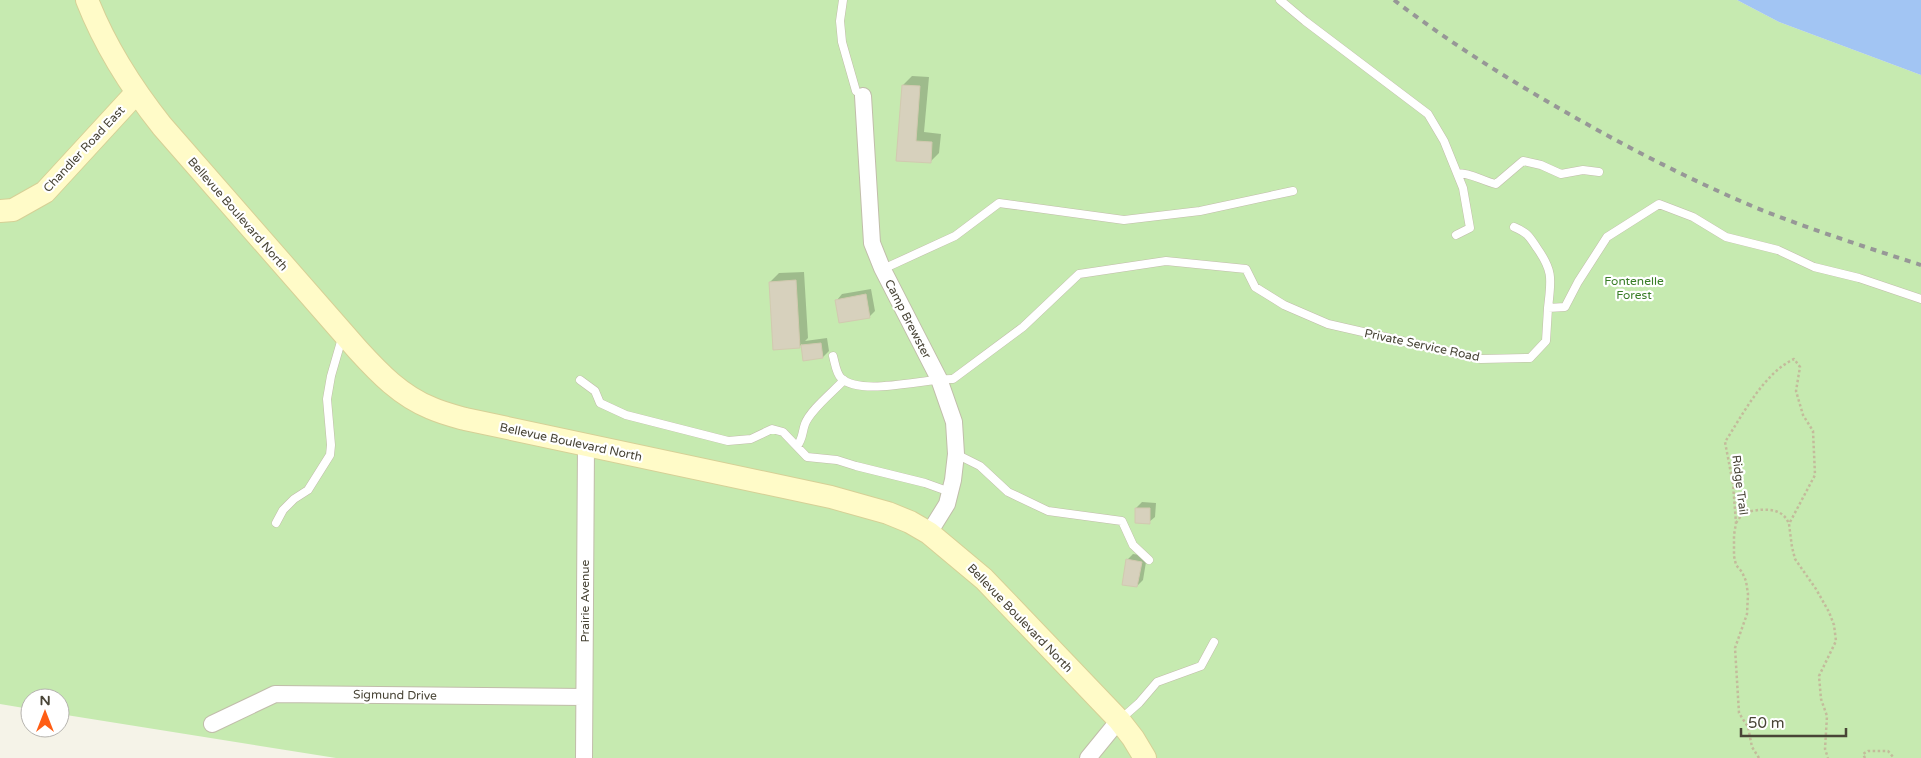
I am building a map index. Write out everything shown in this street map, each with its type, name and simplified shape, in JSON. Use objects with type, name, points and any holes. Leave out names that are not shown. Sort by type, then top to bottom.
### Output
[{"type":"main road","name":"Bellevue Boulevard North","points":[[87,0],[117,62],[136,93],[162,126],[344,334],[382,375],[404,393],[430,408],[465,419],[865,505],[910,522],[929,533],[984,579],[1119,720],[1134,738],[1145,758]]},
{"type":"main road","name":"Chandler Road East","points":[[0,211],[13,210],[45,192],[136,93]]},
{"type":"street","name":"Camp Brewster","points":[[863,96],[872,243],[883,269],[939,379],[954,422],[956,454],[950,492],[947,504],[929,533]]},
{"type":"street","name":"Prairie Avenue","points":[[584,758],[586,445]]},
{"type":"street","name":"Sigmund Drive","points":[[212,724],[275,694],[584,698]]},
{"type":"street","points":[[1088,758],[1119,720]]},
{"type":"lane","points":[[842,0],[840,21],[842,42],[856,91],[863,96]]},
{"type":"lane","points":[[1280,0],[1428,114],[1444,141],[1463,188],[1470,228],[1456,235]]},
{"type":"lane","points":[[1457,173],[1468,173],[1486,182],[1496,184],[1523,161],[1541,165],[1561,174],[1583,170],[1599,172]]},
{"type":"lane","points":[[883,269],[954,236],[999,203],[1124,220],[1200,211],[1293,191]]},
{"type":"lane","points":[[1514,227],[1527,232],[1548,264],[1551,283],[1548,308],[1565,307],[1578,282],[1607,237],[1659,204],[1693,217],[1726,237],[1778,250],[1814,267],[1859,278],[1921,299]]},
{"type":"lane","name":"Private Service Road","points":[[939,379],[953,379],[1023,327],[1079,274],[1166,261],[1246,269],[1255,287],[1284,306],[1328,324],[1481,359],[1530,358],[1546,341],[1548,308]]},
{"type":"lane","points":[[276,523],[283,510],[294,499],[308,490],[330,455],[331,445],[327,399],[333,369],[344,334]]},
{"type":"lane","points":[[833,356],[839,377],[850,384],[879,387],[939,379]]},
{"type":"lane","points":[[580,380],[594,391],[600,403],[626,414],[728,441],[751,439],[772,429],[783,432],[807,457],[837,460],[925,483],[950,492]]},
{"type":"lane","points":[[797,446],[802,440],[805,423],[814,410],[844,380]]},
{"type":"lane","points":[[956,454],[980,466],[1008,492],[1048,511],[1122,521],[1133,545],[1149,560]]},
{"type":"lane","points":[[1119,720],[1139,703],[1157,682],[1201,666],[1214,642]]},
{"type":"path","name":"Ridge Trail","points":[[1759,758],[1752,747],[1748,727],[1739,713],[1735,648],[1747,614],[1748,594],[1746,581],[1736,565],[1734,556],[1736,523],[1733,484],[1725,442],[1756,394],[1784,364],[1794,359],[1800,367],[1796,391],[1803,415],[1813,431],[1815,475],[1789,524]]},
{"type":"path","points":[[1736,523],[1743,513],[1756,510],[1777,510],[1787,518],[1795,559],[1829,612],[1834,625],[1836,641],[1819,676],[1821,699],[1827,716],[1825,749],[1828,758]]},
{"type":"path","points":[[1865,758],[1863,754],[1868,751],[1888,751],[1894,758]]},
{"type":"green space","name":"Fontenelle Forest","points":[[0,0],[1737,0],[1779,22],[1921,75],[1921,758],[336,758],[70,716],[70,688],[20,688],[20,707],[0,704]]},
{"type":"water","points":[[1737,0],[1921,0],[1921,75],[1779,22]]},
{"type":"building","points":[[902,85],[920,86],[916,141],[932,142],[931,163],[896,161]]},
{"type":"building","points":[[796,280],[800,348],[773,350],[769,282]]},
{"type":"building","points":[[866,294],[870,318],[839,323],[835,300]]},
{"type":"building","points":[[821,343],[823,358],[803,361],[801,345]]},
{"type":"building","points":[[1135,508],[1150,508],[1150,524],[1135,523]]},
{"type":"building","points":[[1126,559],[1142,562],[1137,587],[1122,585]]},
{"type":"railway","points":[[1394,0],[1469,53],[1547,102],[1661,164],[1764,211],[1921,265]]}]
